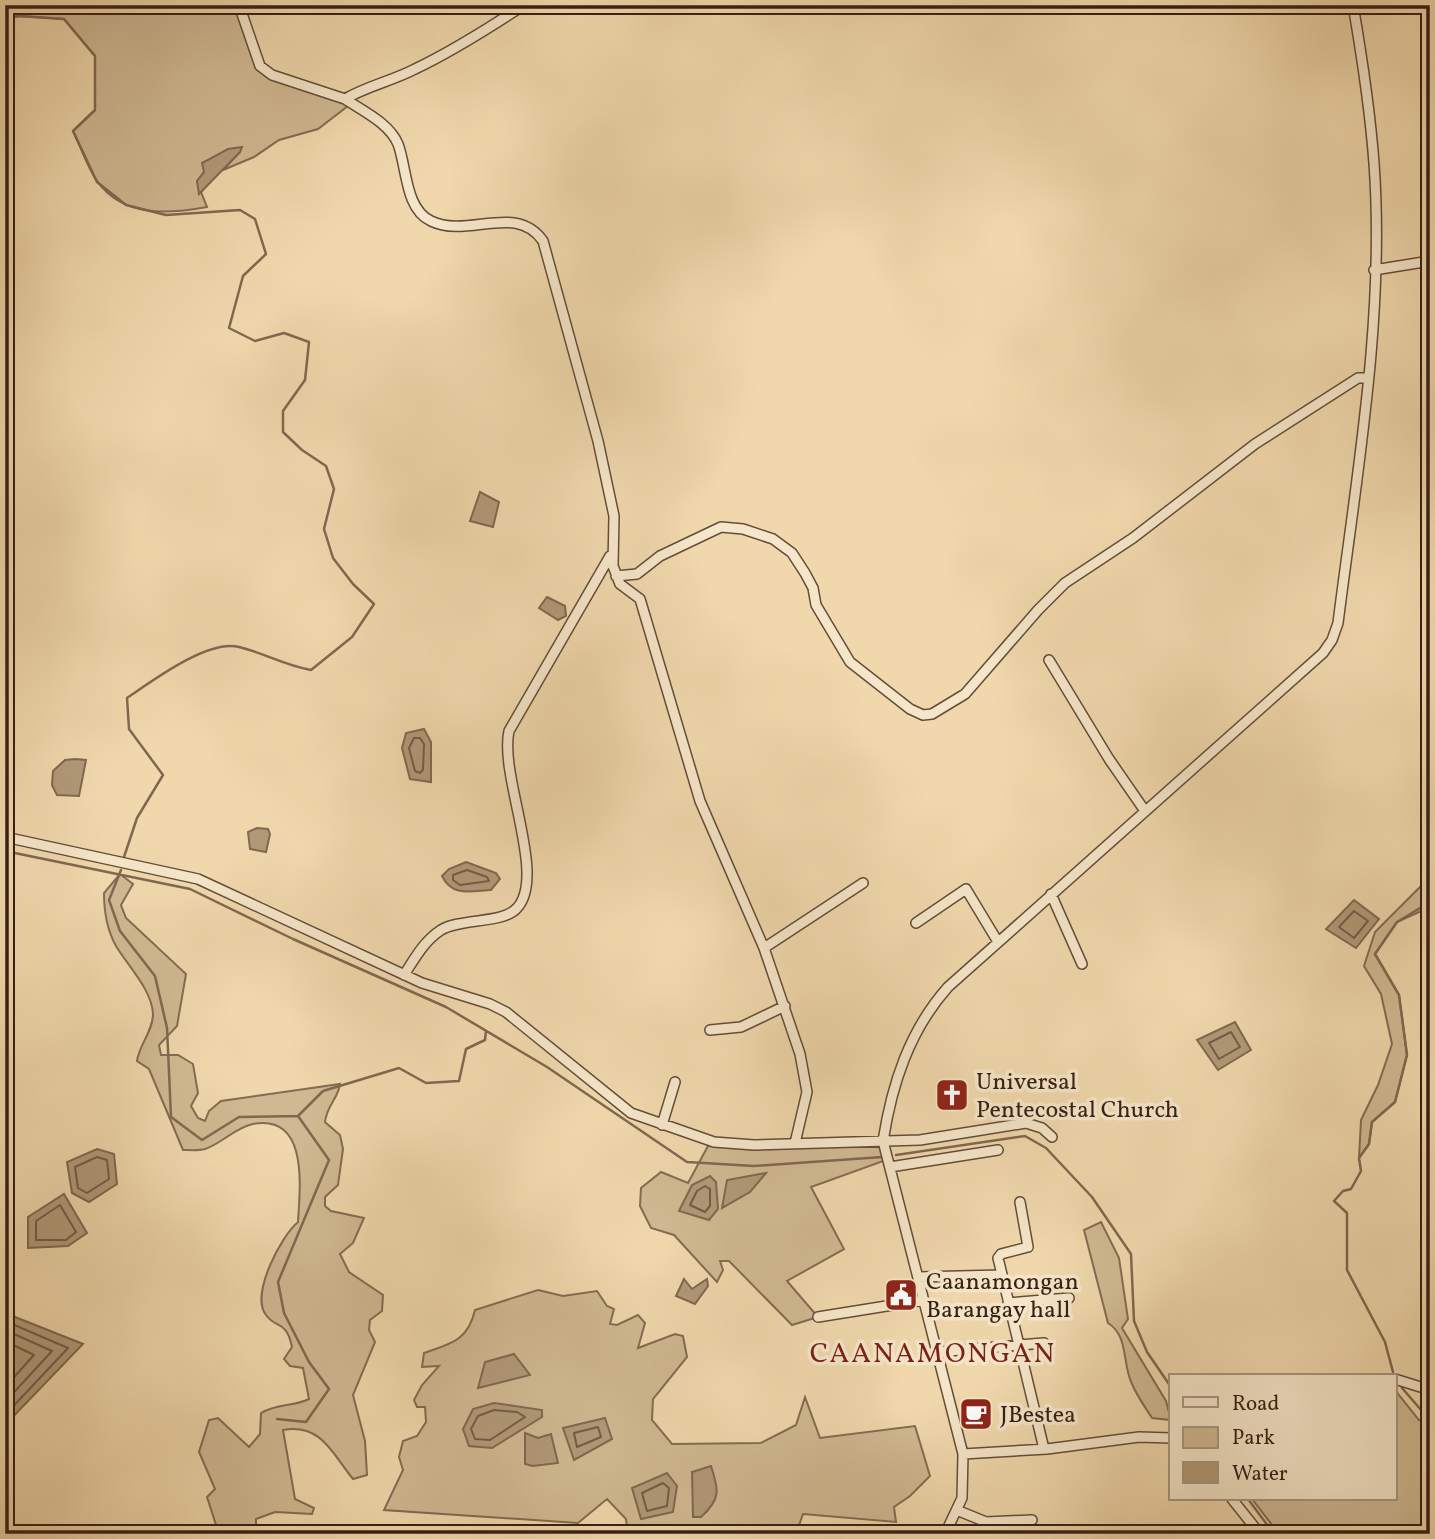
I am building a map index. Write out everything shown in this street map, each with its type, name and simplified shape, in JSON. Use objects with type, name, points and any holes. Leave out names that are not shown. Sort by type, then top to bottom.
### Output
[{"type":"street","points":[[239,5],[260,65],[272,75],[345,99],[386,127],[397,144],[412,198],[422,215],[433,222],[447,225],[524,223],[536,230],[543,241],[598,441],[614,516],[611,554],[616,576],[620,584],[640,599],[700,801],[764,948],[785,1006],[806,1080],[804,1106],[795,1143]]},
{"type":"street","points":[[345,99],[364,88],[414,70],[524,5]]},
{"type":"street","points":[[944,1534],[959,1511],[965,1481],[963,1454],[883,1141],[892,1097],[919,1024],[948,987],[1323,653],[1332,640],[1338,623],[1368,378],[1374,270],[1374,164],[1353,5]]},
{"type":"street","points":[[1374,270],[1430,261]]},
{"type":"street","points":[[616,576],[637,574],[660,556],[721,527],[743,529],[774,539],[792,553],[805,573],[813,588],[816,605],[850,662],[916,714],[932,714],[965,694],[1065,583],[1133,538],[1297,415],[1358,378],[1368,378]]},
{"type":"street","points":[[404,975],[421,948],[443,929],[508,914],[522,901],[527,887],[527,867],[506,754],[509,731],[611,554]]},
{"type":"street","points":[[1049,660],[1109,759],[1145,811]]},
{"type":"street","points":[[5,837],[198,879],[404,975],[506,1012],[631,1113],[725,1144],[933,1139],[1011,1124],[1042,1128],[1052,1136]]},
{"type":"street","points":[[764,948],[863,883]]},
{"type":"street","points":[[916,923],[966,889],[998,942]]},
{"type":"street","points":[[1051,894],[1082,964]]},
{"type":"street","points":[[710,1030],[741,1027],[785,1006]]},
{"type":"street","points":[[663,1125],[675,1082]]},
{"type":"street","points":[[891,1167],[998,1150]]},
{"type":"street","points":[[1020,1202],[1028,1247],[998,1256],[1017,1346],[1044,1449]]},
{"type":"street","points":[[918,1277],[1001,1275]]},
{"type":"street","points":[[1008,1303],[1069,1298]]},
{"type":"street","points":[[818,1317],[924,1300]]},
{"type":"street","points":[[937,1352],[1044,1343]]},
{"type":"street","points":[[1396,1379],[1430,1390]]},
{"type":"street","points":[[963,1454],[1044,1449],[1118,1439],[1169,1438]]},
{"type":"street","points":[[1233,1500],[1260,1534]]},
{"type":"street","points":[[959,1511],[986,1522],[1032,1520]]},
{"type":"green space","points":[[5,5],[239,5],[260,66],[345,99],[348,106],[318,129],[279,140],[254,157],[223,170],[240,152],[204,172],[197,182],[207,207],[162,212],[133,207],[120,202],[97,181],[73,131],[95,110],[95,56],[64,19],[19,16],[5,19]]},
{"type":"green space","points":[[120,874],[133,884],[121,905],[126,918],[186,974],[177,1026],[159,1045],[161,1055],[178,1055],[193,1064],[198,1093],[191,1106],[198,1118],[205,1121],[209,1111],[221,1101],[340,1084],[325,1122],[340,1135],[343,1149],[338,1185],[325,1197],[325,1206],[331,1211],[364,1218],[353,1243],[340,1254],[349,1272],[383,1295],[382,1311],[370,1320],[369,1330],[375,1342],[353,1395],[365,1441],[367,1475],[353,1479],[325,1443],[308,1431],[283,1430],[295,1499],[314,1508],[312,1514],[275,1512],[256,1519],[256,1534],[210,1534],[217,1528],[207,1497],[215,1489],[199,1452],[209,1420],[218,1418],[249,1447],[260,1434],[261,1413],[309,1399],[303,1368],[290,1366],[284,1359],[292,1347],[287,1332],[270,1320],[262,1306],[265,1280],[276,1252],[298,1222],[300,1191],[297,1156],[292,1141],[284,1130],[271,1124],[247,1126],[205,1149],[183,1150],[149,1069],[137,1061],[153,1014],[152,1005],[139,978],[110,934],[104,893]]},
{"type":"green space","points":[[1430,877],[1430,907],[1397,922],[1375,954],[1399,995],[1407,1055],[1395,1102],[1372,1122],[1369,1144],[1359,1158],[1361,1120],[1378,1085],[1392,1044],[1381,994],[1364,966],[1375,932]]},
{"type":"green space","points":[[883,1141],[889,1159],[811,1187],[844,1249],[787,1281],[818,1317],[792,1325],[729,1261],[720,1261],[723,1270],[717,1282],[674,1235],[651,1228],[640,1206],[641,1188],[661,1172],[688,1183],[708,1146]]},
{"type":"green space","points":[[1101,1222],[1119,1258],[1128,1319],[1122,1328],[1166,1401],[1169,1420],[1152,1418],[1134,1388],[1119,1335],[1108,1323],[1084,1230]]},
{"type":"green space","points":[[538,1290],[563,1296],[597,1291],[607,1306],[614,1309],[610,1324],[617,1325],[638,1315],[645,1323],[638,1348],[675,1334],[683,1336],[687,1357],[653,1399],[652,1420],[672,1444],[761,1443],[796,1425],[805,1397],[820,1438],[915,1426],[930,1476],[910,1496],[894,1507],[896,1522],[803,1514],[796,1534],[643,1534],[640,1528],[627,1528],[626,1519],[607,1499],[578,1523],[384,1510],[403,1470],[399,1457],[403,1441],[417,1436],[426,1422],[425,1407],[417,1407],[414,1400],[422,1385],[439,1366],[422,1367],[424,1353],[450,1344],[463,1335],[475,1310]]},
{"type":"green space","points":[[1396,1391],[1419,1420],[1430,1421],[1430,1534],[1279,1534],[1253,1500],[1396,1500]]},
{"type":"water","points":[[242,147],[199,194],[197,181],[204,172],[202,163],[228,149]]},
{"type":"water","points":[[480,492],[499,502],[493,527],[470,521]]},
{"type":"water","points":[[547,597],[565,606],[566,616],[558,620],[539,608]]},
{"type":"water","points":[[424,729],[431,742],[431,782],[410,779],[402,748],[406,733]]},
{"type":"water","points":[[65,760],[86,760],[79,796],[57,795],[52,785],[53,771]]},
{"type":"water","points":[[257,828],[268,829],[270,834],[266,852],[250,849],[248,832]]},
{"type":"water","points":[[466,862],[496,873],[500,879],[491,890],[469,892],[451,887],[442,876],[449,869]]},
{"type":"water","points":[[1354,900],[1379,919],[1356,948],[1326,929]]},
{"type":"water","points":[[1235,1022],[1251,1050],[1218,1070],[1197,1040]]},
{"type":"water","points":[[97,1149],[114,1154],[117,1184],[89,1202],[72,1193],[67,1162]]},
{"type":"water","points":[[766,1173],[750,1192],[722,1208],[727,1180]]},
{"type":"water","points":[[710,1176],[716,1182],[718,1209],[709,1220],[679,1211],[692,1185]]},
{"type":"water","points":[[64,1194],[87,1233],[68,1246],[28,1248],[28,1217]]},
{"type":"water","points":[[684,1279],[692,1289],[707,1279],[708,1286],[695,1304],[676,1296]]},
{"type":"water","points":[[5,1313],[83,1344],[5,1425]]},
{"type":"water","points":[[514,1354],[530,1375],[478,1388],[485,1362]]},
{"type":"water","points":[[494,1403],[542,1410],[542,1417],[492,1448],[469,1446],[463,1429],[473,1409]]},
{"type":"water","points":[[605,1418],[612,1439],[574,1460],[563,1428]]},
{"type":"water","points":[[525,1433],[538,1438],[551,1434],[558,1463],[533,1466],[525,1464]]},
{"type":"water","points":[[711,1466],[717,1488],[715,1499],[701,1517],[693,1517],[692,1472]]},
{"type":"water","points":[[667,1473],[677,1486],[673,1512],[641,1519],[632,1488]]},
{"type":"waterway","points":[[5,19],[19,16],[64,19],[95,56],[95,110],[73,131],[97,182],[126,205],[166,215],[240,210],[255,219],[266,254],[243,276],[229,328],[255,341],[284,333],[309,342],[305,380],[283,411],[283,432],[302,450],[326,466],[334,489],[324,529],[333,558],[353,584],[374,604],[352,637],[311,670],[239,647],[226,646],[212,649],[181,663],[127,698],[129,729],[163,775],[137,818],[123,860]]},
{"type":"waterway","points":[[5,219],[5,226]]},
{"type":"waterway","points":[[5,851],[190,889],[293,939],[446,1007],[547,1067],[687,1162],[754,1166],[882,1157]]},
{"type":"waterway","points":[[121,870],[109,900],[120,931],[155,976],[167,1028],[171,1117],[202,1140],[239,1117],[298,1116],[329,1160],[278,1282],[284,1313],[309,1362],[329,1389],[306,1422],[277,1419]]},
{"type":"waterway","points":[[1393,1372],[1385,1342],[1347,1270],[1347,1213],[1334,1201],[1343,1191],[1351,1189],[1361,1171],[1359,1158],[1369,1144],[1372,1122],[1395,1102],[1407,1055],[1399,995],[1375,954],[1397,922],[1430,902]]},
{"type":"waterway","points":[[298,1116],[323,1091],[399,1068],[426,1083],[459,1081],[466,1049],[485,1040],[486,1031]]},
{"type":"waterway","points":[[896,1155],[1025,1136],[1046,1148],[1092,1197],[1131,1254],[1134,1321],[1147,1352],[1169,1384]]},
{"type":"waterway","points":[[1402,1388],[1422,1411],[1430,1412]]},
{"type":"waterway","points":[[1249,1500],[1274,1534]]},
{"type":"place","name":"Universal Pentecostal Church","points":[[952,1095]]},
{"type":"place","name":"Caanamongan Barangay hall","points":[[901,1295]]},
{"type":"place","name":"JBestea","points":[[976,1414]]},
{"type":"district","name":"CAANAMONGAN","points":[[933,1352]]}]
